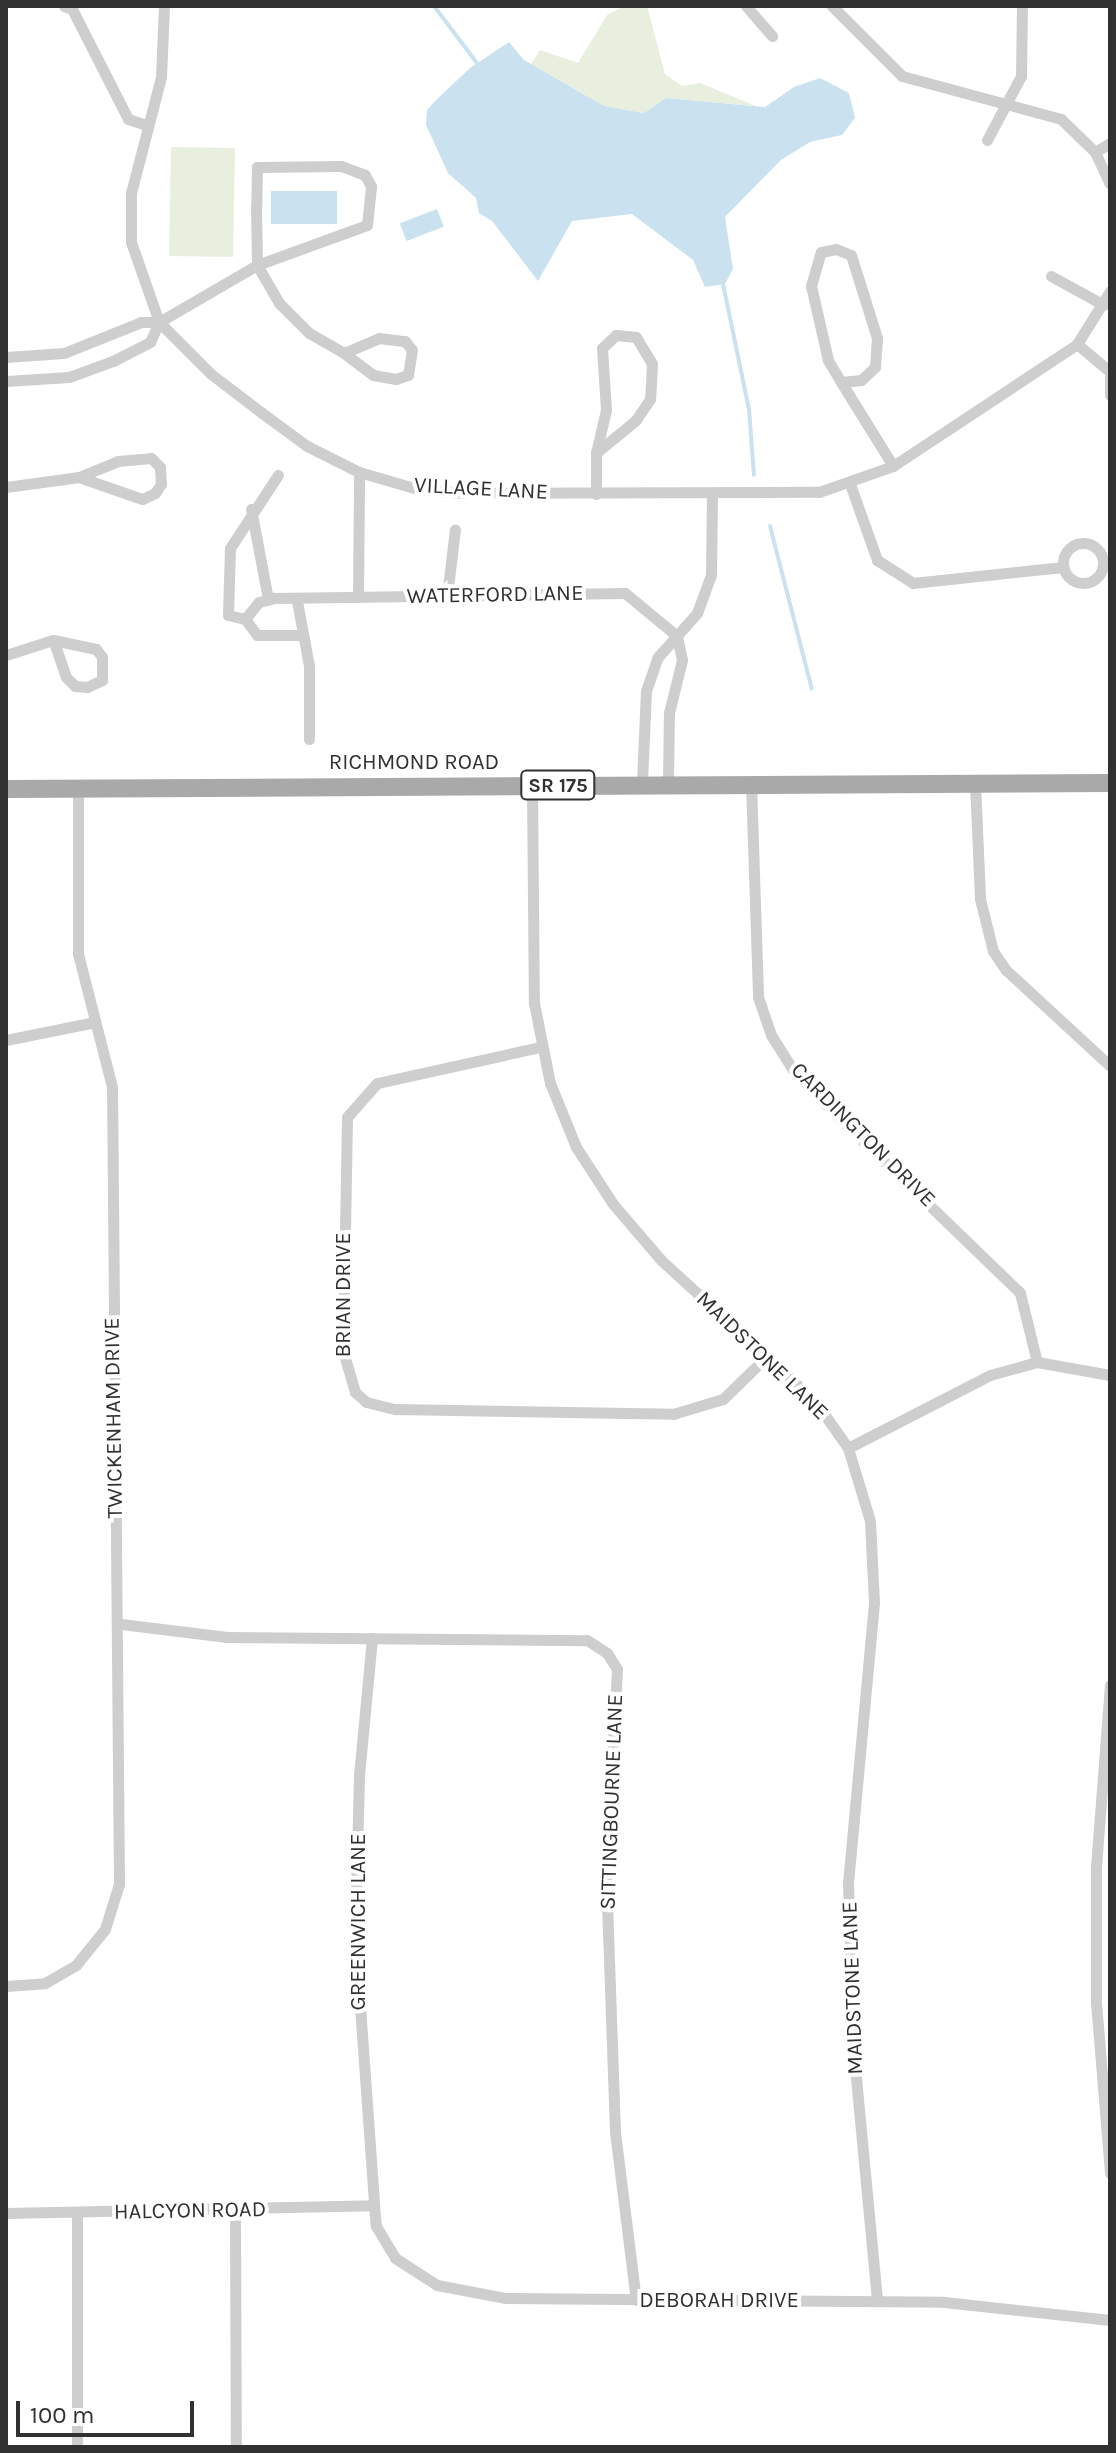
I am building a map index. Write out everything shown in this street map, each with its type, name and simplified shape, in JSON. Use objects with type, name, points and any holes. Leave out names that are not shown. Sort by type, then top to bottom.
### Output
[{"type":"main road","name":"RICHMOND ROAD","points":[[6,789],[532,786],[642,782],[1110,783]]},
{"type":"street","points":[[64,6],[72,9],[128,119],[147,125]]},
{"type":"street","name":"VILLAGE LANE","points":[[164,6],[161,77],[131,193],[131,242],[159,322],[211,374],[262,413],[307,446],[359,472],[417,489],[712,495],[819,492],[850,484],[893,466],[1077,344],[1110,291]]},
{"type":"street","points":[[987,140],[1021,76],[1022,6]]},
{"type":"street","points":[[750,7],[772,36]]},
{"type":"street","points":[[840,9],[902,76],[1061,119],[1095,152],[1110,184]]},
{"type":"street","points":[[1095,152],[1110,143]]},
{"type":"street","points":[[6,357],[64,353],[141,322],[159,322],[257,265],[367,225],[373,201],[365,175],[342,166],[257,167],[257,265],[279,303],[309,333],[344,353],[373,375],[396,379],[408,375],[413,365],[412,350],[393,338],[355,345],[344,353]]},
{"type":"street","points":[[841,382],[861,380],[875,367],[877,338],[851,255],[836,249],[821,252],[811,286],[828,360],[841,382],[893,466]]},
{"type":"street","points":[[1051,276],[1104,305]]},
{"type":"street","points":[[6,381],[69,377],[113,361],[150,342],[159,322]]},
{"type":"street","points":[[596,453],[636,420],[650,399],[652,364],[636,337],[616,335],[602,348],[606,410],[596,453],[596,494]]},
{"type":"street","points":[[1077,344],[1109,370],[1110,395]]},
{"type":"street","points":[[6,487],[79,477],[118,461],[151,458],[160,467],[161,484],[155,493],[142,499],[79,477]]},
{"type":"street","points":[[358,597],[359,472]]},
{"type":"street","points":[[278,475],[251,509],[230,548],[228,615],[245,619],[257,635],[301,635]]},
{"type":"street","points":[[850,484],[877,560],[913,583],[1063,567]]},
{"type":"street","points":[[642,782],[646,691],[658,657],[697,613],[711,575],[712,495]]},
{"type":"street","points":[[245,619],[268,599],[251,509]]},
{"type":"street","points":[[447,596],[455,529]]},
{"type":"street","name":"WATERFORD LANE","points":[[268,599],[297,601],[358,597],[625,593],[677,636]]},
{"type":"street","points":[[297,601],[309,666],[309,739]]},
{"type":"street","points":[[668,782],[669,713],[682,660],[677,636]]},
{"type":"street","points":[[6,655],[53,640],[96,649],[102,657],[102,680],[87,687],[75,686],[66,677],[53,640]]},
{"type":"street","name":"CARDINGTON DRIVE","points":[[751,783],[758,997],[771,1035],[793,1070],[838,1117],[1020,1293],[1033,1328],[1037,1362]]},
{"type":"street","points":[[975,783],[980,899],[993,951],[1006,970],[1110,1066]]},
{"type":"street","name":"MAIDSTONE LANE","points":[[532,786],[531,963],[540,1047],[576,1147],[613,1204],[661,1260],[815,1401],[848,1448],[874,1551],[874,1603],[848,1882],[853,2046],[877,2300]]},
{"type":"street","name":"TWICKENHAM DRIVE","points":[[6,1986],[45,1983],[76,1965],[105,1929],[119,1884],[121,1624],[112,1411],[112,1087],[78,954],[78,788]]},
{"type":"street","points":[[6,1040],[95,1022]]},
{"type":"street","name":"BRIAN DRIVE","points":[[540,1047],[377,1083],[351,1109],[344,1130],[343,1351],[355,1392],[366,1402],[395,1409],[673,1414],[723,1399],[767,1356]]},
{"type":"street","points":[[848,1448],[990,1375],[1037,1362],[1110,1375]]},
{"type":"street","name":"SITTINGBOURNE LANE","points":[[121,1624],[227,1637],[587,1640],[607,1653],[617,1669],[606,1874],[615,2132],[636,2300]]},
{"type":"street","name":"GREENWICH LANE","points":[[372,1638],[359,1775],[355,1937],[374,2205]]},
{"type":"street","points":[[1110,1685],[1096,1866],[1096,2002],[1107,2102],[1110,2173]]},
{"type":"street","name":"DEBORAH DRIVE","points":[[374,2205],[376,2226],[395,2258],[437,2285],[519,2299],[877,2300],[1110,2320]]},
{"type":"street","name":"HALCYON ROAD","points":[[6,2213],[374,2205]]},
{"type":"street","points":[[235,2210],[236,2447]]},
{"type":"street","points":[[77,2213],[77,2447]]},
{"type":"green space","points":[[624,6],[647,6],[665,74],[682,86],[700,83],[756,106],[666,98],[644,113],[604,106],[531,64],[540,50],[578,63],[607,15]]},
{"type":"green space","points":[[171,147],[235,148],[233,257],[169,256]]},
{"type":"water","points":[[509,42],[524,60],[604,106],[644,113],[666,98],[765,107],[794,87],[820,78],[849,93],[855,118],[842,135],[810,142],[781,160],[725,217],[733,269],[725,284],[705,287],[693,260],[632,214],[572,221],[538,281],[492,221],[479,213],[476,198],[448,173],[426,125],[427,110],[436,100],[470,68]]},
{"type":"water","points":[[271,191],[337,191],[337,224],[271,224]]},
{"type":"water","points":[[437,209],[444,227],[406,241],[400,223]]},
{"type":"waterway","points":[[434,6],[477,63]]},
{"type":"waterway","points":[[723,284],[749,409],[754,475]]},
{"type":"waterway","points":[[770,526],[812,689]]}]
